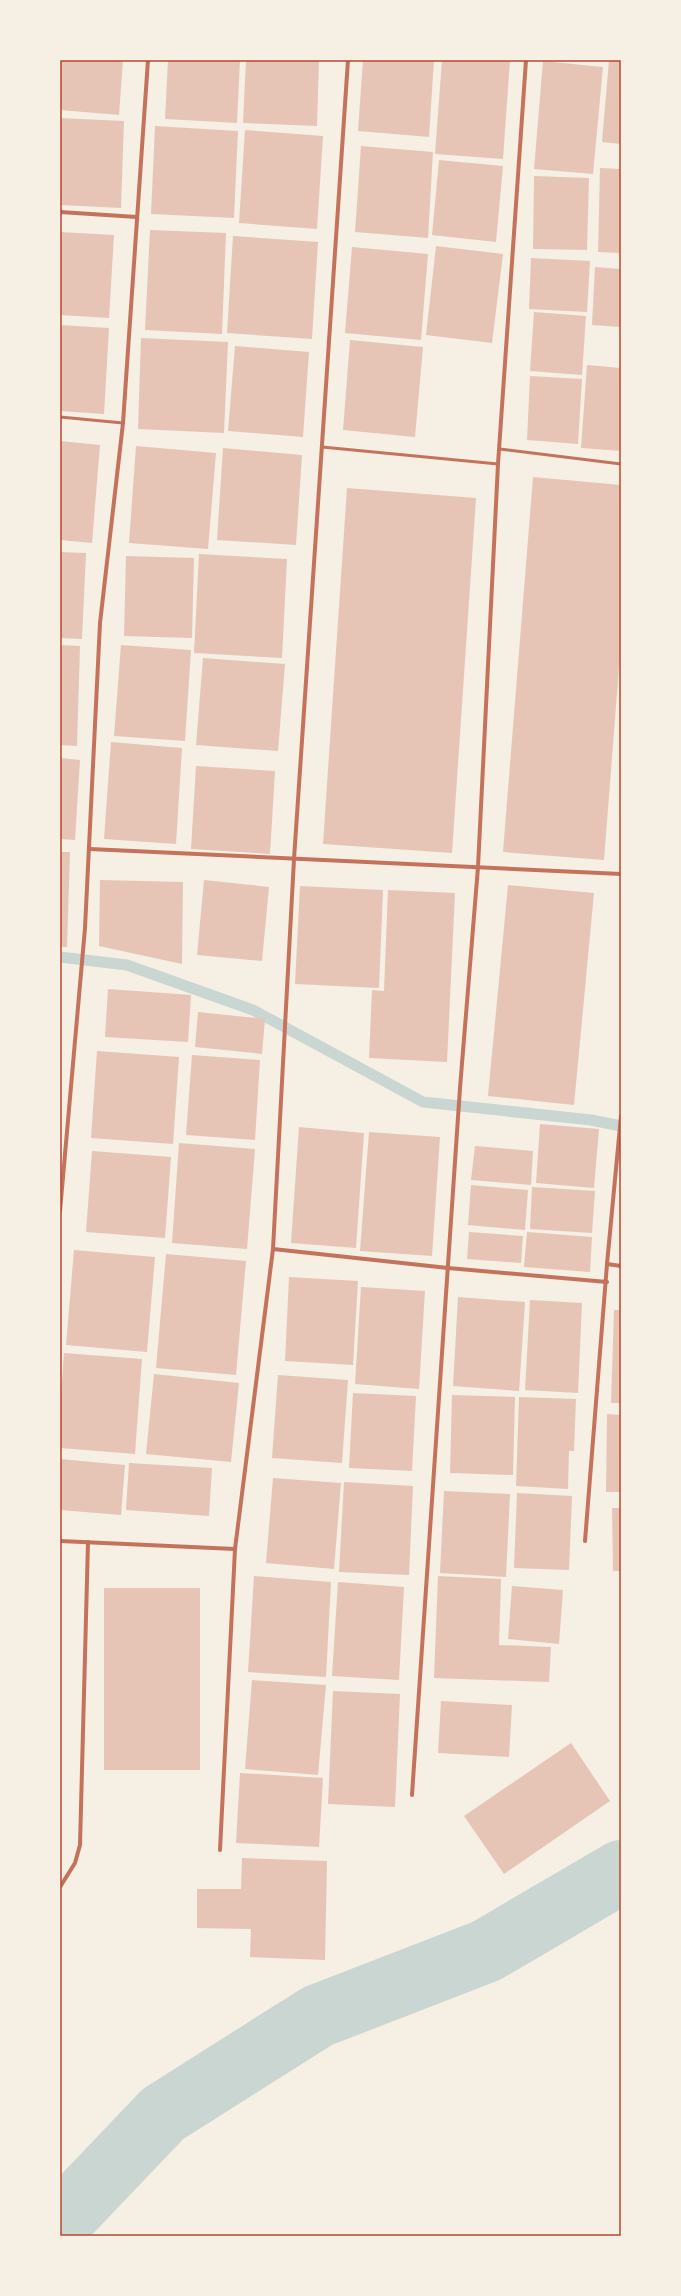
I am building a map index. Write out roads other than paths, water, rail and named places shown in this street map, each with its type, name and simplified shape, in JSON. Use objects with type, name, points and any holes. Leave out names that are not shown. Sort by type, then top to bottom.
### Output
[{"type":"street","points":[[60,1211],[85,928],[100,623],[123,423],[148,60]]},
{"type":"street","points":[[220,1850],[236,1549],[273,1249],[294,859],[348,60]]},
{"type":"street","points":[[412,1795],[460,1088],[478,867],[498,464],[526,60]]},
{"type":"street","points":[[60,212],[137,217]]},
{"type":"street","points":[[90,849],[621,874]]},
{"type":"street","points":[[585,1541],[607,1282],[607,1264],[621,1116]]},
{"type":"street","points":[[273,1249],[448,1268],[607,1282]]},
{"type":"street","points":[[607,1264],[621,1266]]},
{"type":"street","points":[[60,1541],[236,1549]]},
{"type":"street","points":[[60,1887],[75,1863],[80,1845],[88,1542]]},
{"type":"lane","points":[[60,418],[123,423]]},
{"type":"lane","points":[[322,447],[498,464]]},
{"type":"lane","points":[[500,449],[621,464]]},
{"type":"waterway","points":[[60,957],[127,965],[253,1010],[423,1102],[591,1120],[621,1126]]},
{"type":"waterway","points":[[60,2222],[163,2114],[318,2016],[486,1951],[621,1872]]}]
